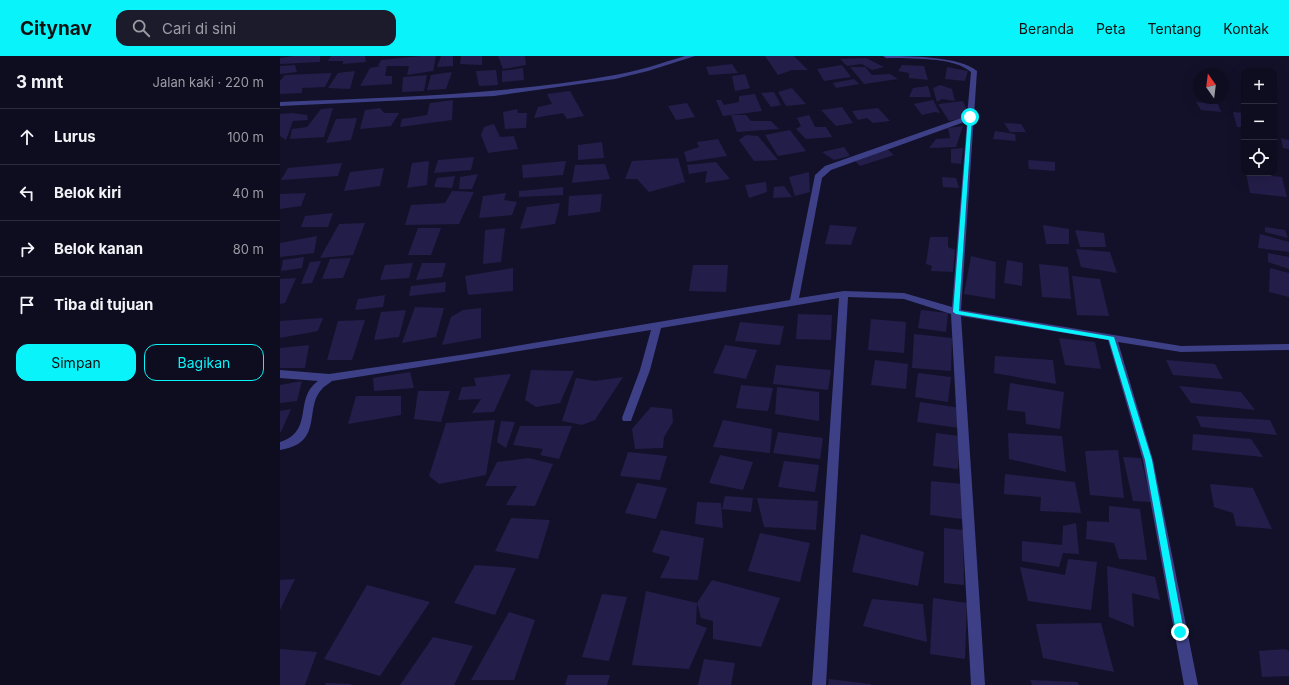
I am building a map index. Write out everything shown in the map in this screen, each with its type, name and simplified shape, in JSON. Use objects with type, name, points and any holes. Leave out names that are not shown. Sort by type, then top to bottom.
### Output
[{"type":"street","points":[[280,104],[494,94],[615,76],[646,70],[692,56]]},
{"type":"street","points":[[886,56],[955,61],[971,67],[974,71],[956,312],[978,685]]},
{"type":"street","points":[[794,303],[818,177],[828,168],[970,117]]},
{"type":"street","points":[[819,685],[844,294]]},
{"type":"street","points":[[280,374],[329,378],[657,326],[844,294],[904,296],[956,312],[1181,349],[1289,348]]},
{"type":"street","points":[[626,418],[645,370],[657,326]]},
{"type":"street","points":[[1112,338],[1148,460],[1191,685]]},
{"type":"street","points":[[280,446],[289,445],[302,437],[305,431],[309,400],[317,387],[329,378]]},
{"type":"building","points":[[294,56],[320,56],[320,62],[280,64],[280,58]]},
{"type":"building","points":[[331,56],[365,56],[366,62],[343,64],[343,61],[328,61]]},
{"type":"building","points":[[436,56],[433,71],[407,75],[409,66],[378,66],[381,60]]},
{"type":"building","points":[[441,56],[453,56],[453,66],[437,67]]},
{"type":"building","points":[[461,56],[482,56],[482,65],[460,64]]},
{"type":"building","points":[[498,56],[525,56],[526,65],[503,69]]},
{"type":"building","points":[[765,56],[794,56],[808,70],[792,70],[778,75]]},
{"type":"building","points":[[866,58],[884,67],[872,70],[862,64],[847,66],[840,59]]},
{"type":"building","points":[[732,64],[738,73],[709,75],[706,67]]},
{"type":"building","points":[[295,65],[297,72],[280,74],[280,66]]},
{"type":"building","points":[[387,65],[385,76],[392,76],[392,84],[360,86],[370,68]]},
{"type":"building","points":[[842,65],[851,77],[824,81],[817,69]]},
{"type":"building","points":[[902,65],[924,66],[928,80],[909,78],[909,73],[898,71]]},
{"type":"building","points":[[850,67],[865,67],[872,75],[890,74],[898,79],[864,84]]},
{"type":"building","points":[[947,67],[968,71],[965,81],[945,79]]},
{"type":"building","points":[[523,68],[524,80],[502,82],[502,71]]},
{"type":"building","points":[[496,70],[498,85],[479,86],[476,71]]},
{"type":"building","points":[[355,71],[350,89],[328,88],[338,73]]},
{"type":"building","points":[[452,72],[446,89],[427,90],[431,75]]},
{"type":"building","points":[[332,73],[325,87],[302,88],[302,93],[280,94],[280,81],[285,75]]},
{"type":"building","points":[[745,74],[750,88],[735,91],[732,76]]},
{"type":"building","points":[[427,75],[424,91],[402,92],[403,77]]},
{"type":"building","points":[[854,79],[859,84],[836,88],[833,83]]},
{"type":"building","points":[[940,85],[952,89],[955,101],[942,99],[937,102],[933,88]]},
{"type":"building","points":[[928,86],[931,97],[909,97],[913,88]]},
{"type":"building","points":[[792,88],[806,104],[786,106],[778,92]]},
{"type":"building","points":[[570,91],[584,116],[567,119],[563,113],[534,118],[538,107],[552,104],[547,94]]},
{"type":"building","points":[[774,92],[781,105],[771,107],[761,93]]},
{"type":"building","points":[[755,94],[762,111],[723,116],[716,100],[721,100],[724,105],[739,102],[739,96]]},
{"type":"building","points":[[453,100],[452,120],[400,127],[402,119],[427,115],[430,103]]},
{"type":"building","points":[[933,100],[940,113],[935,112],[922,115],[914,104]]},
{"type":"building","points":[[963,101],[970,117],[949,121],[938,104]]},
{"type":"building","points":[[687,103],[695,117],[676,120],[668,106]]},
{"type":"building","points":[[1197,104],[1218,104],[1221,112],[1201,110]]},
{"type":"building","points":[[842,107],[853,123],[836,126],[821,110]]},
{"type":"building","points":[[333,108],[324,137],[290,139],[292,129],[307,127],[321,109]]},
{"type":"building","points":[[380,108],[384,113],[399,113],[391,126],[360,129],[365,110]]},
{"type":"building","points":[[878,108],[890,121],[873,123],[867,118],[858,120],[852,111]]},
{"type":"building","points":[[517,109],[518,113],[527,113],[526,128],[505,129],[503,112]]},
{"type":"building","points":[[1233,112],[1241,113],[1241,127],[1237,127]]},
{"type":"building","points":[[292,113],[307,115],[308,120],[293,121],[286,140],[280,136],[280,114]]},
{"type":"building","points":[[731,115],[746,115],[751,121],[771,121],[779,129],[737,132]]},
{"type":"building","points":[[809,115],[815,127],[826,127],[832,137],[806,139],[796,129],[801,126],[797,118]]},
{"type":"building","points":[[357,118],[351,140],[326,143],[336,119]]},
{"type":"building","points":[[1004,123],[1021,124],[1026,132],[1010,132]]},
{"type":"building","points":[[494,124],[500,137],[514,136],[518,149],[488,153],[481,135],[484,127]]},
{"type":"building","points":[[963,126],[956,147],[929,148],[936,139],[950,138],[948,128]]},
{"type":"building","points":[[790,130],[806,151],[778,156],[765,135]]},
{"type":"building","points":[[995,131],[1015,134],[1016,141],[993,139]]},
{"type":"building","points":[[746,135],[758,136],[778,160],[754,161],[739,140]]},
{"type":"building","points":[[1281,138],[1289,140],[1289,149],[1283,148]]},
{"type":"building","points":[[718,139],[727,156],[687,162],[684,152],[699,147],[697,142]]},
{"type":"building","points":[[602,142],[604,158],[578,160],[578,145]]},
{"type":"building","points":[[844,147],[850,156],[834,160],[822,152]]},
{"type":"building","points":[[886,148],[894,155],[860,166],[853,159]]},
{"type":"building","points":[[963,148],[961,164],[951,163],[951,149]]},
{"type":"building","points":[[474,157],[471,170],[434,173],[438,160]]},
{"type":"building","points":[[678,158],[685,182],[649,192],[637,179],[625,179],[632,161]]},
{"type":"building","points":[[1028,160],[1055,162],[1055,171],[1029,169]]},
{"type":"building","points":[[429,161],[427,185],[407,188],[412,163]]},
{"type":"building","points":[[566,161],[563,175],[523,178],[522,165]]},
{"type":"building","points":[[716,162],[730,179],[705,183],[707,171],[689,174],[687,165]]},
{"type":"building","points":[[342,163],[338,176],[281,180],[288,168]]},
{"type":"building","points":[[605,164],[610,179],[572,183],[575,165]]},
{"type":"building","points":[[384,168],[380,186],[344,191],[350,172]]},
{"type":"building","points":[[809,172],[810,192],[795,196],[789,177]]},
{"type":"building","points":[[478,174],[472,189],[459,189],[460,177]]},
{"type":"building","points":[[455,176],[452,188],[434,187],[437,178]]},
{"type":"building","points":[[1247,176],[1273,176],[1282,177],[1287,197],[1250,193]]},
{"type":"building","points":[[942,177],[956,178],[959,188],[943,187]]},
{"type":"building","points":[[766,182],[767,192],[749,198],[745,185]]},
{"type":"building","points":[[784,186],[792,197],[773,198],[774,187]]},
{"type":"building","points":[[563,187],[563,195],[519,197],[519,191]]},
{"type":"building","points":[[452,191],[474,192],[459,224],[405,225],[411,205],[445,203]]},
{"type":"building","points":[[306,193],[301,206],[280,209],[280,194]]},
{"type":"building","points":[[506,193],[504,200],[517,202],[512,215],[479,218],[483,196]]},
{"type":"building","points":[[602,194],[600,212],[568,216],[569,196]]},
{"type":"building","points":[[560,203],[555,224],[520,229],[527,207]]},
{"type":"building","points":[[333,213],[328,227],[301,227],[305,216]]},
{"type":"building","points":[[365,223],[353,255],[320,258],[339,224]]},
{"type":"building","points":[[830,225],[857,227],[851,245],[825,244]]},
{"type":"building","points":[[1043,225],[1069,229],[1069,244],[1046,244]]},
{"type":"building","points":[[1265,227],[1285,230],[1288,238],[1265,232]]},
{"type":"building","points":[[418,228],[441,228],[431,255],[408,255]]},
{"type":"building","points":[[505,228],[501,262],[483,264],[485,230]]},
{"type":"building","points":[[1075,230],[1104,233],[1106,247],[1080,247]]},
{"type":"building","points":[[1260,234],[1289,242],[1289,252],[1258,248]]},
{"type":"building","points":[[317,236],[314,253],[280,257],[280,243]]},
{"type":"building","points":[[930,237],[948,237],[948,247],[955,250],[953,272],[931,271],[932,266],[926,264]]},
{"type":"building","points":[[1076,249],[1110,252],[1117,273],[1081,267]]},
{"type":"building","points":[[1268,253],[1289,257],[1289,269],[1268,262]]},
{"type":"building","points":[[971,256],[996,262],[995,299],[964,294]]},
{"type":"building","points":[[304,257],[302,268],[281,271],[283,260]]},
{"type":"building","points":[[351,258],[343,278],[322,279],[330,259]]},
{"type":"building","points":[[1007,260],[1023,263],[1022,286],[1004,283]]},
{"type":"building","points":[[321,261],[312,283],[301,284],[310,262]]},
{"type":"building","points":[[413,263],[409,278],[380,280],[385,265]]},
{"type":"building","points":[[422,263],[446,263],[442,277],[416,280]]},
{"type":"building","points":[[1039,264],[1068,267],[1071,299],[1042,297]]},
{"type":"building","points":[[693,265],[728,265],[726,292],[689,291]]},
{"type":"building","points":[[513,268],[513,291],[468,295],[465,276]]},
{"type":"building","points":[[1270,268],[1289,273],[1289,297],[1269,292]]},
{"type":"building","points":[[1072,276],[1100,279],[1109,316],[1077,315]]},
{"type":"building","points":[[296,278],[285,303],[280,304],[280,279]]},
{"type":"building","points":[[446,282],[445,292],[409,296],[411,286]]},
{"type":"building","points":[[385,295],[383,307],[355,310],[358,299]]},
{"type":"building","points":[[415,307],[444,308],[436,337],[402,343]]},
{"type":"building","points":[[481,308],[481,338],[442,345],[451,317],[463,310]]},
{"type":"building","points":[[406,310],[399,337],[374,340],[381,312]]},
{"type":"building","points":[[921,310],[948,313],[946,332],[918,328]]},
{"type":"building","points":[[798,314],[832,315],[831,340],[796,339]]},
{"type":"building","points":[[323,318],[318,331],[280,338],[280,321]]},
{"type":"building","points":[[871,319],[906,322],[904,353],[868,350]]},
{"type":"building","points":[[365,320],[352,360],[327,360],[338,321]]},
{"type":"building","points":[[740,322],[784,326],[780,345],[735,341]]},
{"type":"building","points":[[914,334],[952,338],[951,371],[912,368]]},
{"type":"building","points":[[1059,338],[1095,342],[1101,369],[1065,365]]},
{"type":"building","points":[[309,345],[305,368],[280,368],[280,348]]},
{"type":"building","points":[[725,345],[757,350],[746,379],[713,373]]},
{"type":"building","points":[[995,356],[1053,360],[1056,384],[994,373]]},
{"type":"building","points":[[875,360],[908,364],[906,389],[871,385]]},
{"type":"building","points":[[1166,360],[1215,364],[1223,379],[1173,375]]},
{"type":"building","points":[[776,365],[831,370],[828,390],[773,384]]},
{"type":"building","points":[[531,370],[574,371],[560,403],[536,407],[525,400]]},
{"type":"building","points":[[410,372],[414,388],[374,391],[373,378]]},
{"type":"building","points":[[918,373],[951,377],[948,402],[915,397]]},
{"type":"building","points":[[511,374],[494,412],[472,413],[481,399],[458,400],[462,387],[476,386],[474,378]]},
{"type":"building","points":[[623,377],[595,420],[582,425],[562,421],[576,378],[595,381]]},
{"type":"building","points":[[302,381],[297,401],[280,403],[280,385]]},
{"type":"building","points":[[1010,383],[1064,392],[1060,429],[1026,424],[1025,412],[1007,410]]},
{"type":"building","points":[[741,385],[773,388],[768,411],[736,408]]},
{"type":"building","points":[[1179,386],[1241,392],[1255,410],[1191,403]]},
{"type":"building","points":[[777,387],[819,392],[819,421],[775,414]]},
{"type":"building","points":[[418,391],[450,391],[441,422],[414,419]]},
{"type":"building","points":[[356,396],[401,396],[401,415],[348,424]]},
{"type":"building","points":[[920,402],[961,408],[959,428],[917,422]]},
{"type":"building","points":[[651,407],[672,409],[673,422],[664,437],[663,448],[635,449],[632,429]]},
{"type":"building","points":[[291,409],[281,432],[280,432],[280,411]]},
{"type":"building","points":[[1196,416],[1270,420],[1277,435],[1201,427]]},
{"type":"building","points":[[495,420],[486,475],[439,484],[429,476],[446,423]]},
{"type":"building","points":[[723,420],[772,429],[770,453],[713,447]]},
{"type":"building","points":[[501,421],[515,422],[506,448],[497,442]]},
{"type":"building","points":[[520,426],[572,426],[559,459],[540,455],[543,449],[513,445]]},
{"type":"building","points":[[778,432],[823,438],[820,459],[773,453]]},
{"type":"building","points":[[936,433],[960,436],[958,469],[933,466]]},
{"type":"building","points":[[1008,433],[1062,436],[1066,472],[1009,459]]},
{"type":"building","points":[[1193,434],[1251,439],[1263,457],[1192,450]]},
{"type":"building","points":[[1118,450],[1124,498],[1090,495],[1085,451]]},
{"type":"building","points":[[628,452],[667,456],[660,480],[620,476]]},
{"type":"building","points":[[720,455],[753,462],[743,490],[709,483]]},
{"type":"building","points":[[1123,457],[1141,458],[1151,502],[1133,501]]},
{"type":"building","points":[[529,458],[553,464],[535,506],[506,505],[517,486],[485,486],[497,462]]},
{"type":"building","points":[[784,461],[819,465],[815,492],[778,487]]},
{"type":"building","points":[[1005,474],[1075,482],[1081,513],[1040,511],[1041,497],[1004,494]]},
{"type":"building","points":[[931,481],[962,484],[962,519],[930,515]]},
{"type":"building","points":[[637,483],[667,488],[656,519],[625,513]]},
{"type":"building","points":[[1210,484],[1253,488],[1272,529],[1236,526],[1233,513],[1214,507]]},
{"type":"building","points":[[725,496],[753,498],[751,512],[722,509]]},
{"type":"building","points":[[757,498],[818,501],[816,530],[764,527]]},
{"type":"building","points":[[697,502],[721,503],[723,528],[695,524]]},
{"type":"building","points":[[1109,506],[1140,509],[1147,560],[1119,559],[1114,543],[1086,539],[1087,521],[1109,522]]},
{"type":"building","points":[[511,518],[550,520],[538,559],[495,551]]},
{"type":"building","points":[[1076,523],[1079,554],[1063,553],[1059,567],[1022,561],[1022,541],[1062,545],[1063,526]]},
{"type":"building","points":[[944,528],[963,530],[964,585],[944,583]]},
{"type":"building","points":[[661,530],[704,538],[698,580],[660,578],[670,557],[652,552]]},
{"type":"building","points":[[760,533],[810,543],[800,582],[748,571]]},
{"type":"building","points":[[861,534],[924,552],[918,586],[852,572]]},
{"type":"building","points":[[1068,559],[1097,562],[1091,610],[1028,601],[1020,567],[1065,575]]},
{"type":"building","points":[[475,565],[516,568],[495,615],[454,603]]},
{"type":"building","points":[[1107,566],[1155,577],[1160,600],[1132,593],[1134,627],[1109,617]]},
{"type":"building","points":[[295,579],[280,610],[280,580]]},
{"type":"building","points":[[712,580],[780,598],[761,647],[713,639],[713,621],[701,618],[697,603]]},
{"type":"building","points":[[367,585],[430,602],[380,676],[324,659]]},
{"type":"building","points":[[646,591],[697,603],[696,624],[707,628],[689,669],[632,665]]},
{"type":"building","points":[[602,594],[627,597],[609,661],[582,657]]},
{"type":"building","points":[[933,598],[967,603],[965,659],[930,654]]},
{"type":"building","points":[[872,599],[923,604],[927,642],[863,626]]},
{"type":"building","points":[[509,612],[535,620],[514,680],[471,680]]},
{"type":"building","points":[[1101,623],[1114,672],[1043,658],[1036,624]]},
{"type":"building","points":[[433,637],[473,646],[454,685],[400,685]]},
{"type":"building","points":[[280,649],[317,652],[305,685],[280,685]]},
{"type":"building","points":[[1285,649],[1289,651],[1289,676],[1262,677],[1259,651]]},
{"type":"building","points":[[704,659],[735,663],[731,685],[698,685]]},
{"type":"building","points":[[568,675],[610,675],[607,685],[565,685]]},
{"type":"building","points":[[829,679],[871,684],[871,685],[828,685]]},
{"type":"building","points":[[1030,680],[1077,682],[1079,685],[1032,685]]},
{"type":"building","points":[[326,683],[351,684],[351,685],[325,685]]},
{"type":"route","points":[[970,117],[956,312],[1112,338],[1148,460],[1180,632]]}]
